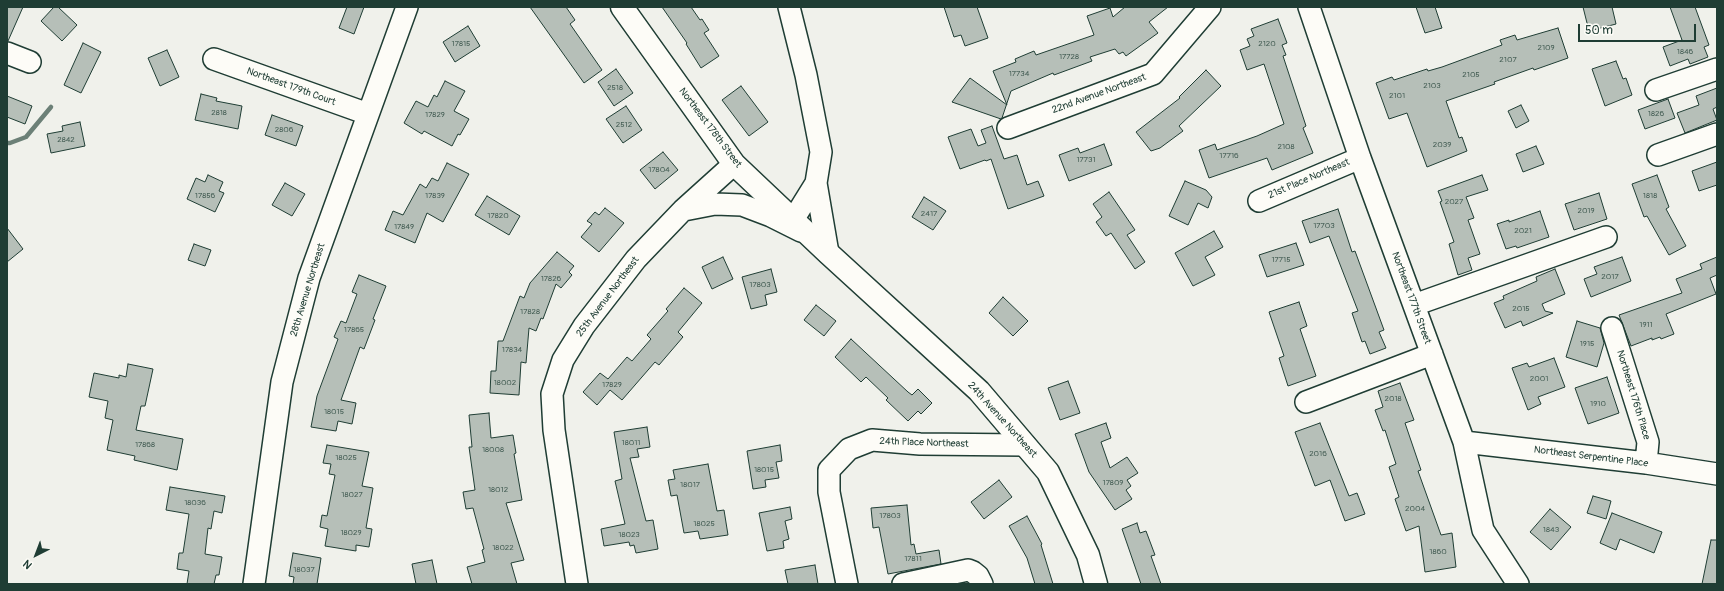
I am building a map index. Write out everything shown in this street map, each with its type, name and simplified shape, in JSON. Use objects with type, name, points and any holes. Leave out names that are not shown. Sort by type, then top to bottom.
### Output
[{"type":"main road","name":"Northeast 178th Street","points":[[622,7],[734,164],[828,253]]},
{"type":"main road","name":"24th Avenue Northeast","points":[[828,253],[979,391],[1048,472],[1088,555],[1096,584]]},
{"type":"street","name":"28th Avenue Northeast","points":[[254,584],[282,382],[309,278],[407,7]]},
{"type":"street","points":[[789,7],[806,75],[821,152],[816,183],[828,253]]},
{"type":"street","name":"22nd Avenue Northeast","points":[[1008,128],[1153,74],[1210,7]]},
{"type":"street","name":"Northeast 177th Street","points":[[1309,7],[1360,158],[1464,442],[1483,530],[1518,584]]},
{"type":"street","points":[[7,54],[30,62]]},
{"type":"street","name":"Northeast 179th Court","points":[[214,59],[368,114]]},
{"type":"street","points":[[1656,90],[1717,69]]},
{"type":"street","points":[[1658,155],[1717,134]]},
{"type":"street","name":"21st Place Northeast","points":[[1259,201],[1360,158]]},
{"type":"street","name":"25th Avenue Northeast","points":[[577,584],[554,430],[552,394],[563,360],[584,326],[636,259],[683,210],[734,164]]},
{"type":"street","points":[[793,220],[816,183]]},
{"type":"street","points":[[683,210],[715,204],[742,205],[771,216],[809,235]]},
{"type":"street","points":[[1414,305],[1606,237]]},
{"type":"street","name":"Northeast 176th Place","points":[[1612,328],[1648,442],[1646,463]]},
{"type":"street","points":[[1306,402],[1432,354]]},
{"type":"street","name":"24th Place Northeast","points":[[847,584],[829,492],[829,470],[849,449],[872,440],[920,444],[1025,445]]},
{"type":"street","name":"Northeast Serpentine Place","points":[[1464,442],[1646,463],[1717,474]]},
{"type":"street","points":[[903,584],[968,570],[978,576],[982,584]]},
{"type":"building","points":[[7,7],[23,7],[8,41],[7,41]]},
{"type":"building","points":[[54,7],[58,7],[77,25],[62,41],[41,21]]},
{"type":"building","points":[[347,7],[364,7],[354,34],[339,28]]},
{"type":"building","points":[[530,7],[566,7],[575,20],[570,24],[602,70],[584,83]]},
{"type":"building","points":[[662,7],[691,7],[700,20],[702,19],[709,30],[704,33],[719,56],[701,68],[686,44],[687,43]]},
{"type":"building","points":[[944,7],[977,7],[988,38],[965,46],[961,35],[954,37]]},
{"type":"building","points":[[1125,7],[1168,7],[1149,22],[1158,33],[1126,56],[1123,52],[1119,54],[1115,49],[1090,57],[1092,61],[1054,75],[1053,73],[1011,91],[1007,104],[993,71],[1016,62],[1015,59],[1034,51],[1036,55],[1094,35],[1087,16],[1110,8],[1113,17]]},
{"type":"building","points":[[1416,7],[1435,7],[1442,28],[1425,33]]},
{"type":"building","points":[[1583,7],[1612,7],[1616,24],[1589,31]]},
{"type":"building","points":[[1670,7],[1695,7],[1709,45],[1704,47],[1708,57],[1690,64],[1688,59],[1670,66],[1663,47],[1682,40]]},
{"type":"building","points":[[1278,19],[1287,43],[1282,45],[1286,55],[1283,56],[1306,126],[1303,128],[1313,153],[1272,170],[1267,158],[1209,178],[1199,150],[1215,144],[1217,150],[1257,136],[1284,124],[1264,64],[1247,70],[1240,50],[1250,46],[1247,39],[1254,36],[1251,29]]},
{"type":"building","points":[[468,26],[480,46],[455,62],[443,42]]},
{"type":"building","points":[[1558,28],[1568,58],[1534,70],[1533,68],[1494,82],[1495,84],[1446,101],[1459,138],[1462,137],[1467,151],[1427,167],[1407,113],[1389,119],[1376,83],[1392,77],[1394,80],[1427,69],[1428,71],[1442,67],[1502,45],[1500,40],[1515,35],[1517,40]]},
{"type":"building","points":[[83,43],[101,52],[81,93],[64,85]]},
{"type":"building","points":[[167,50],[179,77],[160,86],[148,58]]},
{"type":"building","points":[[1616,61],[1623,79],[1626,78],[1632,95],[1605,106],[1592,69]]},
{"type":"building","points":[[616,69],[633,93],[614,106],[598,82]]},
{"type":"building","points":[[1206,70],[1221,86],[1179,126],[1183,131],[1160,148],[1151,151],[1136,132],[1180,98],[1179,97]]},
{"type":"building","points":[[970,78],[1006,105],[1001,119],[952,102]]},
{"type":"building","points":[[445,81],[465,91],[454,111],[469,119],[460,135],[458,134],[452,146],[424,131],[422,134],[404,123],[416,101],[428,107],[434,95],[437,97]]},
{"type":"building","points":[[741,86],[768,122],[749,136],[722,100]]},
{"type":"building","points":[[1717,88],[1717,107],[1713,109],[1717,120],[1685,133],[1677,113],[1699,105],[1696,96]]},
{"type":"building","points":[[201,94],[217,98],[216,101],[242,106],[238,129],[195,120]]},
{"type":"building","points":[[7,96],[32,106],[25,124],[7,117]]},
{"type":"building","points":[[1668,99],[1675,118],[1645,129],[1638,110]]},
{"type":"building","points":[[1521,105],[1529,121],[1516,128],[1508,111]]},
{"type":"building","points":[[626,106],[642,130],[623,143],[606,119]]},
{"type":"building","points":[[272,115],[303,126],[296,146],[265,135]]},
{"type":"building","points":[[80,122],[85,146],[51,153],[47,134],[63,131],[62,126]]},
{"type":"building","points":[[992,126],[1004,159],[1017,155],[1027,185],[1038,181],[1044,196],[1008,209],[991,159],[960,169],[948,137],[971,129],[978,146],[986,143],[981,130]]},
{"type":"building","points":[[1104,144],[1112,165],[1069,181],[1059,155],[1078,148],[1080,153]]},
{"type":"building","points":[[1536,146],[1544,164],[1523,172],[1516,154]]},
{"type":"building","points":[[663,152],[678,170],[655,189],[640,170]]},
{"type":"building","points":[[1717,162],[1717,185],[1699,191],[1692,171]]},
{"type":"building","points":[[447,163],[469,174],[443,222],[427,213],[415,243],[385,230],[393,211],[403,215],[420,184],[426,188],[432,178],[438,181]]},
{"type":"building","points":[[208,175],[223,182],[219,191],[224,193],[215,212],[187,199],[196,178],[205,182]]},
{"type":"building","points":[[1482,175],[1488,190],[1466,197],[1474,218],[1468,220],[1480,254],[1468,258],[1472,270],[1458,275],[1449,244],[1454,242],[1440,202],[1442,201],[1438,191]]},
{"type":"building","points":[[1657,175],[1669,207],[1666,209],[1686,246],[1669,255],[1647,216],[1644,217],[1632,184]]},
{"type":"building","points":[[1185,181],[1206,190],[1212,197],[1208,208],[1198,203],[1188,225],[1169,216]]},
{"type":"building","points":[[285,183],[305,194],[292,216],[272,205]]},
{"type":"building","points":[[1109,192],[1135,230],[1127,235],[1145,262],[1135,269],[1111,233],[1106,236],[1096,222],[1102,217],[1093,204]]},
{"type":"building","points":[[1599,193],[1607,219],[1574,230],[1565,204]]},
{"type":"building","points":[[487,196],[520,216],[509,235],[475,215]]},
{"type":"building","points":[[924,197],[946,211],[933,230],[912,217]]},
{"type":"building","points":[[605,208],[624,223],[599,252],[581,237],[592,224],[587,221],[595,212],[599,215]]},
{"type":"building","points":[[1338,209],[1352,252],[1355,251],[1384,330],[1379,332],[1386,348],[1370,354],[1365,341],[1362,342],[1352,313],[1358,311],[1329,236],[1310,243],[1302,221]]},
{"type":"building","points":[[1540,211],[1549,237],[1517,248],[1516,246],[1506,249],[1497,224],[1509,220],[1509,222]]},
{"type":"building","points":[[7,228],[23,249],[7,262]]},
{"type":"building","points":[[1214,231],[1223,247],[1205,257],[1215,275],[1193,286],[1175,253]]},
{"type":"building","points":[[1296,243],[1304,265],[1267,277],[1259,255]]},
{"type":"building","points":[[194,244],[211,250],[205,266],[188,260]]},
{"type":"building","points":[[557,252],[574,266],[569,272],[572,275],[561,288],[556,284],[543,319],[541,318],[536,331],[529,328],[526,363],[521,362],[519,395],[490,393],[491,371],[496,371],[498,341],[503,341],[520,296],[524,298],[530,283]]},
{"type":"building","points":[[723,257],[733,279],[712,289],[702,267]]},
{"type":"building","points":[[1622,257],[1631,281],[1591,297],[1584,279],[1597,274],[1594,267]]},
{"type":"building","points":[[1717,257],[1717,275],[1710,278],[1716,294],[1666,314],[1674,334],[1661,339],[1660,337],[1652,340],[1652,338],[1631,346],[1619,315],[1682,293],[1676,279],[1702,269],[1700,264]]},
{"type":"building","points":[[771,269],[777,292],[765,295],[767,305],[751,309],[742,277]]},
{"type":"building","points":[[1555,269],[1565,294],[1542,304],[1545,311],[1553,313],[1523,326],[1521,321],[1505,328],[1494,303],[1504,299],[1503,296],[1537,281],[1536,277]]},
{"type":"building","points":[[359,275],[386,286],[373,319],[375,320],[364,349],[360,347],[341,400],[356,403],[352,424],[338,421],[336,431],[311,427],[317,396],[338,339],[334,337],[341,321],[346,323],[357,294],[352,292]]},
{"type":"building","points":[[684,288],[702,303],[678,332],[683,337],[659,365],[655,362],[622,400],[610,390],[597,405],[583,392],[600,373],[608,379],[627,357],[632,361],[651,339],[647,335],[668,311],[666,309]]},
{"type":"building","points":[[1003,297],[1028,321],[1013,336],[989,313]]},
{"type":"building","points":[[1299,302],[1307,326],[1300,329],[1316,376],[1288,386],[1279,358],[1284,356],[1269,312]]},
{"type":"building","points":[[816,305],[836,321],[824,336],[804,320]]},
{"type":"building","points":[[1577,321],[1600,328],[1604,343],[1597,367],[1566,357]]},
{"type":"building","points":[[851,339],[908,392],[912,395],[918,389],[932,403],[921,414],[918,411],[908,421],[886,400],[888,398],[866,377],[861,382],[835,357]]},
{"type":"building","points":[[1554,358],[1565,387],[1538,397],[1541,404],[1528,410],[1512,368],[1527,363],[1529,367]]},
{"type":"building","points":[[128,364],[153,369],[145,406],[141,406],[136,430],[183,439],[177,470],[134,460],[135,456],[107,450],[113,420],[105,418],[108,401],[89,397],[94,373],[119,378],[119,375],[126,377]]},
{"type":"building","points":[[1607,377],[1619,413],[1588,424],[1575,388]]},
{"type":"building","points":[[1068,381],[1080,413],[1060,420],[1048,388]]},
{"type":"building","points":[[1400,383],[1414,420],[1405,423],[1421,470],[1418,471],[1441,535],[1452,533],[1456,567],[1425,572],[1419,526],[1406,531],[1395,499],[1399,497],[1389,467],[1396,464],[1385,430],[1383,431],[1375,410],[1383,407],[1378,391]]},
{"type":"building","points":[[489,413],[491,438],[513,435],[516,453],[514,454],[522,500],[506,503],[524,560],[511,563],[517,584],[472,584],[467,567],[485,562],[482,550],[484,549],[473,508],[466,509],[463,492],[475,490],[469,447],[472,447],[469,415]]},
{"type":"building","points":[[1106,423],[1111,438],[1101,442],[1110,468],[1127,457],[1138,473],[1127,480],[1131,486],[1126,490],[1132,499],[1115,510],[1089,472],[1075,434]]},
{"type":"building","points":[[1320,423],[1349,496],[1357,493],[1365,514],[1345,521],[1330,480],[1315,486],[1295,432]]},
{"type":"building","points":[[647,427],[650,447],[637,449],[639,457],[630,458],[646,521],[653,520],[658,549],[636,553],[634,545],[630,546],[629,542],[604,546],[601,529],[625,524],[615,481],[622,479],[614,432]]},
{"type":"building","points":[[327,445],[369,452],[362,486],[373,488],[366,528],[372,529],[369,547],[356,545],[356,551],[325,546],[328,529],[320,527],[322,515],[327,516],[335,475],[329,474],[331,464],[323,463]]},
{"type":"building","points":[[780,445],[782,461],[776,462],[779,478],[765,480],[766,487],[753,489],[747,451]]},
{"type":"building","points":[[708,464],[717,511],[724,510],[728,535],[700,539],[698,531],[684,533],[677,495],[671,496],[668,480],[675,479],[673,470]]},
{"type":"building","points":[[999,480],[1012,497],[984,519],[971,502]]},
{"type":"building","points":[[170,487],[225,496],[222,513],[214,511],[211,529],[208,528],[205,554],[222,557],[219,575],[216,575],[214,584],[187,584],[189,571],[177,569],[179,553],[183,553],[189,514],[166,510]]},
{"type":"building","points":[[1593,496],[1611,501],[1606,519],[1587,513]]},
{"type":"building","points":[[907,505],[911,545],[914,544],[916,554],[939,550],[941,564],[888,574],[879,527],[873,528],[871,508]]},
{"type":"building","points":[[790,507],[792,519],[785,521],[789,539],[783,541],[784,548],[767,551],[759,513]]},
{"type":"building","points":[[1550,509],[1571,527],[1551,550],[1530,532]]},
{"type":"building","points":[[1612,513],[1662,532],[1654,553],[1620,539],[1616,550],[1600,543]]},
{"type":"building","points":[[1027,516],[1042,544],[1041,545],[1053,584],[1035,584],[1027,558],[1009,526]]},
{"type":"building","points":[[1137,523],[1140,533],[1146,531],[1155,555],[1151,556],[1161,584],[1141,584],[1122,529]]},
{"type":"building","points":[[1711,540],[1717,540],[1717,584],[1702,584]]},
{"type":"building","points":[[293,553],[321,558],[317,584],[293,584],[294,577],[289,576]]},
{"type":"building","points":[[432,560],[437,584],[416,584],[412,564]]},
{"type":"building","points":[[815,565],[818,584],[788,584],[785,570]]},
{"type":"waterway","points":[[7,143],[26,137],[51,107]]}]
